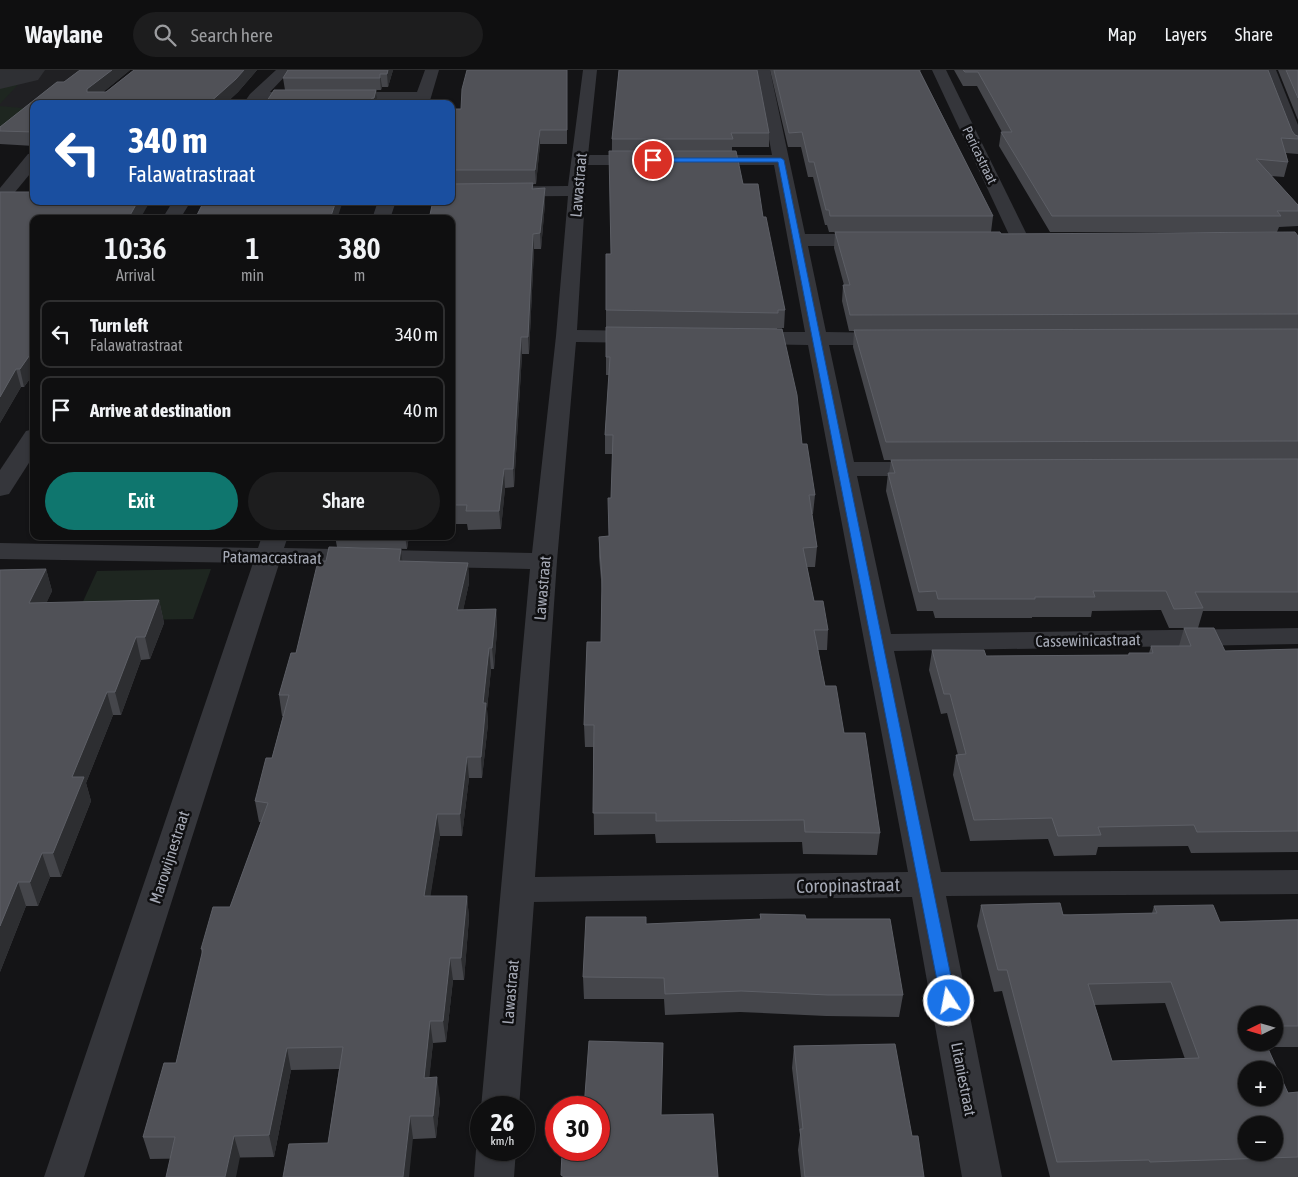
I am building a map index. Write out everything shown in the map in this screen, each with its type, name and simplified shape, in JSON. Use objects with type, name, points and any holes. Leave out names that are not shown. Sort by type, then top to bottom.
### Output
[{"type":"street","points":[[252,100],[284,70]]},
{"type":"street","points":[[252,100],[423,100],[432,70]]},
{"type":"street","name":"Lawastraat","points":[[501,1096],[544,561],[566,336],[579,160],[590,70]]},
{"type":"street","name":"Litaniestraat","points":[[763,70],[926,884],[982,1177]]},
{"type":"street","name":"Pericastraat","points":[[940,70],[1020,239]]},
{"type":"street","points":[[1269,70],[1298,145]]},
{"type":"street","points":[[579,160],[666,160]]},
{"type":"street","points":[[685,160],[781,160]]},
{"type":"street","points":[[1,198],[30,163]]},
{"type":"street","points":[[455,192],[577,191]]},
{"type":"street","points":[[1,198],[26,197]]},
{"type":"street","points":[[1001,239],[1040,239]]},
{"type":"street","points":[[796,240],[894,240]]},
{"type":"street","points":[[566,336],[666,338]]},
{"type":"street","points":[[726,338],[915,339]]},
{"type":"street","points":[[0,489],[30,442]]},
{"type":"street","points":[[842,468],[952,468]]},
{"type":"street","name":"Patamaccastraat","points":[[0,551],[271,547],[544,561]]},
{"type":"street","name":"Marowijnestraat","points":[[64,1177],[271,547]]},
{"type":"street","name":"Cassewinicastraat","points":[[878,643],[1298,636]]},
{"type":"street","name":"Coropinastraat","points":[[518,890],[926,884],[1298,882]]},
{"type":"street","points":[[494,1177],[495,1161]]},
{"type":"shaded area","points":[[0,70],[126,70],[45,100],[30,100],[30,109],[0,144]]},
{"type":"shaded area","points":[[28,74],[0,104],[0,77]]},
{"type":"shaded area","points":[[0,106],[30,109],[30,112],[0,144]]},
{"type":"shaded area","points":[[211,569],[193,619],[74,621],[97,571]]},
{"type":"building","points":[[80,70],[112,70],[87,89],[87,92],[106,92],[134,70],[244,70],[212,100],[34,100],[57,82],[64,82]]},
{"type":"building","points":[[288,70],[388,70],[387,74],[380,74],[380,78],[283,78]]},
{"type":"building","points":[[467,70],[567,70],[567,130],[540,130],[535,170],[455,170],[455,109],[461,109],[462,89]]},
{"type":"building","points":[[619,70],[757,70],[769,133],[731,133],[733,139],[612,139]]},
{"type":"building","points":[[774,70],[919,70],[993,216],[830,216],[829,210],[826,210],[814,162],[809,162],[802,132],[789,133]]},
{"type":"building","points":[[963,70],[1268,70],[1292,131],[1298,136],[1298,139],[1281,138],[1288,162],[1256,159],[1298,205],[1298,211],[1277,211],[1281,216],[1052,216],[1001,132],[1012,132],[978,72],[965,72]]},
{"type":"building","points":[[1286,70],[1298,70],[1298,98]]},
{"type":"building","points":[[274,90],[376,90],[374,98],[371,100],[268,100]]},
{"type":"building","points":[[30,103],[30,132],[0,131],[0,127]]},
{"type":"building","points":[[609,151],[736,151],[743,184],[758,184],[763,217],[766,217],[785,310],[778,310],[778,313],[606,310],[606,254],[611,254]]},
{"type":"building","points":[[533,183],[532,189],[545,188],[540,233],[533,234],[528,337],[521,337],[513,469],[504,469],[499,511],[466,511],[467,505],[455,505],[455,215],[430,215],[432,205],[455,205],[455,184]]},
{"type":"building","points":[[0,192],[30,192],[30,205],[136,205],[130,215],[30,215],[30,355],[20,369],[16,369],[0,397]]},
{"type":"building","points":[[202,205],[335,205],[331,215],[197,215]]},
{"type":"building","points":[[835,232],[1000,232],[1001,234],[1295,232],[1298,236],[1298,314],[850,315],[843,285],[850,285]]},
{"type":"building","points":[[606,327],[782,329],[797,395],[802,444],[807,444],[815,495],[809,495],[817,547],[803,548],[814,601],[823,601],[828,630],[814,630],[825,686],[836,686],[844,733],[865,733],[880,833],[805,832],[804,820],[656,821],[656,813],[593,813],[594,725],[584,725],[587,642],[601,642],[602,579],[599,537],[609,536],[608,498],[611,498],[613,435],[605,435],[610,357],[606,357]]},
{"type":"building","points":[[1298,329],[1298,441],[886,442],[854,330]]},
{"type":"building","points":[[1298,459],[1298,592],[1195,592],[1203,608],[1174,609],[1166,591],[1093,591],[1095,597],[1035,597],[1035,599],[938,599],[936,591],[919,592],[888,473],[895,473],[891,460]]},
{"type":"building","points":[[329,547],[401,549],[399,561],[468,563],[457,610],[496,609],[492,648],[489,648],[483,703],[486,703],[481,757],[467,757],[460,814],[437,814],[424,896],[467,896],[461,958],[450,958],[443,1021],[430,1021],[424,1078],[437,1077],[433,1116],[410,1116],[403,1177],[283,1177],[289,1144],[328,1143],[343,1047],[287,1048],[269,1135],[234,1136],[225,1177],[166,1177],[175,1137],[143,1137],[164,1063],[176,1063],[203,949],[201,949],[213,907],[230,907],[268,803],[255,801],[266,758],[272,758],[289,695],[279,695],[291,653],[296,653],[318,561],[326,561]]},
{"type":"building","points":[[46,569],[29,603],[159,600],[145,637],[136,637],[115,692],[107,692],[72,777],[84,777],[53,853],[42,853],[30,882],[18,882],[0,926],[0,570]]},
{"type":"building","points":[[1184,628],[1214,628],[1225,651],[1298,649],[1298,831],[1197,832],[1194,825],[1098,827],[1101,835],[1058,836],[1052,818],[974,820],[956,755],[966,754],[950,694],[944,694],[932,650],[984,650],[986,656],[1129,655],[1129,653],[1153,653],[1151,646],[1191,646]]},
{"type":"building","points":[[1060,903],[1063,915],[1157,913],[1154,906],[1213,905],[1220,922],[1298,920],[1298,1026],[1283,1026],[1283,1006],[1238,1006],[1238,1051],[1269,1051],[1274,1061],[1238,1061],[1238,1106],[1283,1106],[1283,1082],[1288,1093],[1298,1092],[1298,1157],[1283,1158],[1283,1116],[1238,1116],[1238,1159],[1150,1162],[1149,1160],[1057,1162],[1007,970],[998,970],[981,905]],"holes":[[[1171,982],[1199,1058],[1112,1061],[1088,984]]]},
{"type":"building","points":[[760,914],[805,915],[806,919],[890,919],[903,995],[828,995],[741,991],[665,994],[664,978],[583,977],[586,917],[646,917],[646,924],[761,919]]},
{"type":"building","points":[[589,1041],[663,1043],[661,1115],[713,1114],[718,1177],[564,1177],[561,1175],[562,1161],[610,1161],[610,1096],[585,1096]]},
{"type":"building","points":[[895,1044],[912,1136],[918,1136],[924,1177],[805,1177],[800,1129],[803,1129],[794,1046]]},
{"type":"taxiway","points":[[0,74],[21,70]]},
{"type":"route","points":[[653,160],[781,160],[949,1001]]}]
